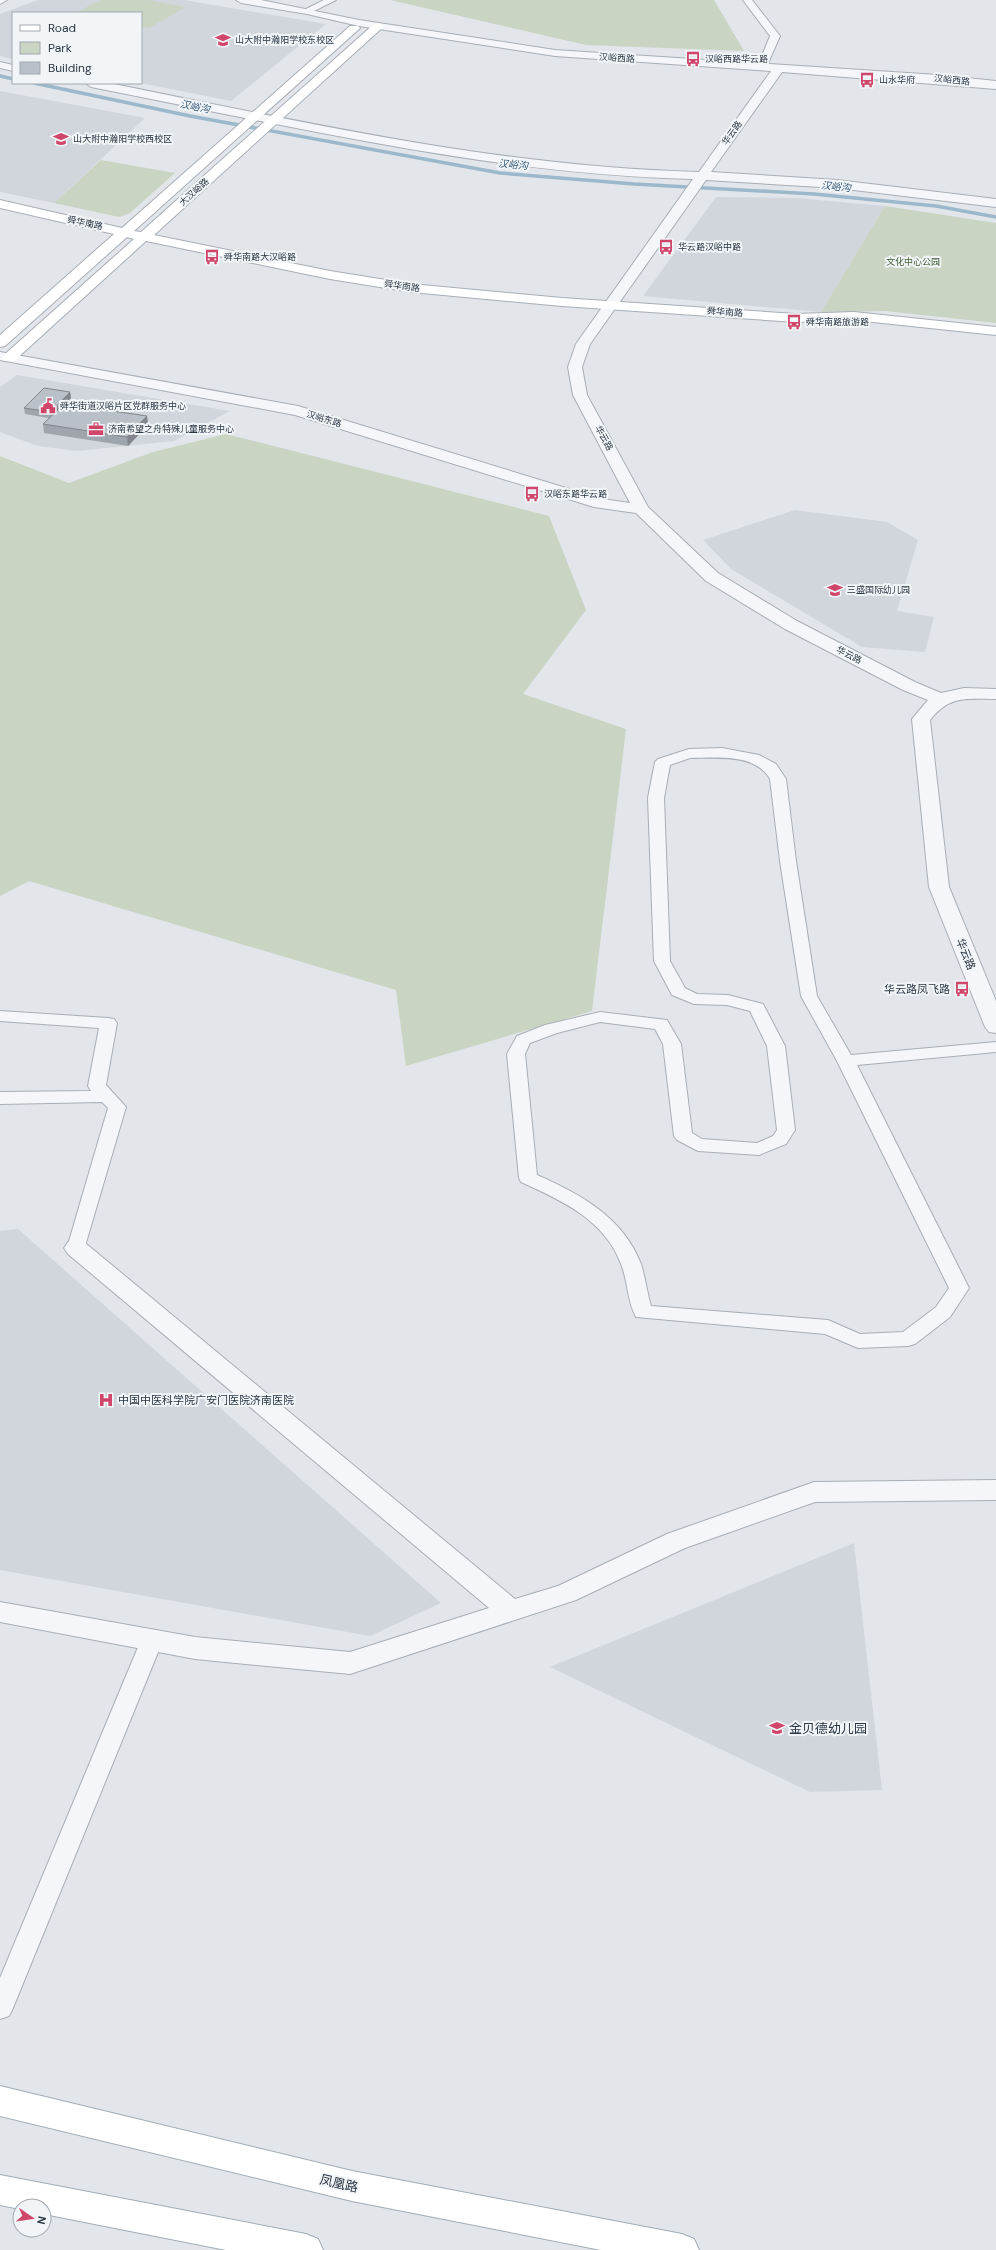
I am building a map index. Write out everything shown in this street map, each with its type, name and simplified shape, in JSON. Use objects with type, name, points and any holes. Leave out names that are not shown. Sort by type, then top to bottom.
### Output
[{"type":"main road","name":"大汉峪路","points":[[0,343],[359,23]]},
{"type":"main road","name":"大汉峪路","points":[[5,357],[144,237],[378,26]]},
{"type":"main road","name":"舜华南路","points":[[0,204],[144,237],[330,275],[411,288],[612,306],[812,318],[996,341]]},
{"type":"main road","name":"舜华南路","points":[[812,318],[854,316],[996,331]]},
{"type":"main road","name":"凤凰路","points":[[0,2101],[352,2186],[682,2250]]},
{"type":"main road","points":[[0,2190],[306,2250]]},
{"type":"street","name":"汉峪西路","points":[[241,0],[307,11],[359,23],[582,56],[938,79],[996,85]]},
{"type":"street","points":[[307,11],[332,0]]},
{"type":"street","points":[[747,0],[775,36],[762,68]]},
{"type":"street","points":[[0,65],[12,68]]},
{"type":"street","name":"华云路","points":[[778,69],[696,183],[612,306],[583,344],[575,367],[580,395],[641,509],[712,577],[791,625],[909,686],[942,699]]},
{"type":"street","points":[[96,84],[372,139],[527,163],[629,172],[696,183],[748,177],[837,184],[996,203]]},
{"type":"street","name":"汉峪东路","points":[[5,357],[298,411],[600,504],[641,509]]},
{"type":"street","points":[[942,699],[970,693],[996,694]]},
{"type":"street","name":"华云路","points":[[942,699],[936,702],[922,719],[939,887],[996,1027]]},
{"type":"street","points":[[722,753],[754,758],[771,767],[778,779],[788,862],[809,996],[846,1061],[959,1288],[943,1312],[908,1339],[858,1341],[828,1327],[643,1312],[630,1264],[614,1231],[589,1209],[528,1178],[516,1054],[523,1040],[551,1029],[600,1017],[662,1024],[672,1044],[683,1136],[698,1145],[759,1149],[780,1140],[786,1130],[776,1046],[757,1008],[728,1000],[694,1000],[678,991],[662,961],[656,798],[663,762],[689,754],[722,753]]},
{"type":"street","points":[[0,1016],[108,1023],[97,1086],[117,1106],[76,1248],[512,1612]]},
{"type":"street","points":[[846,1061],[996,1048]]},
{"type":"street","points":[[0,1098],[107,1096]]},
{"type":"street","points":[[0,1612],[195,1648],[350,1663],[512,1612],[566,1593],[676,1541],[814,1492],[996,1490]]},
{"type":"street","points":[[0,2008],[152,1640]]},
{"type":"shaded area","name":"山大附中瀚阳学校东校区","points":[[38,0],[184,0],[326,24],[231,101],[142,83],[142,12],[12,12],[12,59],[0,56],[0,14]]},
{"type":"shaded area","name":"山大附中瀚阳学校西校区","points":[[0,91],[145,118],[54,203],[0,192]]},
{"type":"shaded area","points":[[716,197],[795,198],[885,206],[821,312],[643,296]]},
{"type":"shaded area","points":[[17,375],[230,411],[174,441],[77,451],[38,446],[0,432],[0,387]]},
{"type":"shaded area","name":"三盛国际幼儿园","points":[[795,510],[887,522],[918,540],[897,611],[934,617],[925,652],[862,647],[731,569],[703,540]]},
{"type":"shaded area","name":"中国中医科学院广安门医院济南医院","points":[[18,1229],[441,1603],[370,1636],[0,1570],[0,1231]]},
{"type":"shaded area","name":"金贝德幼儿园","points":[[854,1543],[882,1790],[810,1792],[550,1667]]},
{"type":"green space","points":[[100,0],[147,0],[186,7],[149,28],[142,27],[142,12],[78,12]]},
{"type":"green space","points":[[390,0],[714,0],[744,51],[586,45]]},
{"type":"green space","points":[[101,160],[175,173],[130,213],[119,217],[54,203]]},
{"type":"green space","name":"文化中心公园","points":[[885,206],[996,223],[996,323],[885,311],[821,312]]},
{"type":"green space","points":[[226,434],[549,516],[586,610],[523,694],[626,729],[592,1011],[406,1066],[396,990],[29,881],[0,896],[0,456],[69,483],[153,452]]},
{"type":"building","points":[[44,388],[70,392],[51,412],[24,408]]},
{"type":"building","points":[[64,404],[147,416],[127,437],[43,424]]},
{"type":"waterway","name":"汉峪沟","points":[[0,76],[12,79]]},
{"type":"waterway","name":"汉峪沟","points":[[39,84],[190,116],[500,173],[634,184],[814,194],[936,206],[996,217]]},
{"type":"place","name":"山大附中瀚阳学校东校区","points":[[223,40]]},
{"type":"place","name":"汉峪西路华云路","points":[[693,59]]},
{"type":"place","name":"山水华府","points":[[867,80]]},
{"type":"place","name":"山大附中瀚阳学校西校区","points":[[61,139]]},
{"type":"place","name":"华云路汉峪中路","points":[[666,247]]},
{"type":"place","name":"舜华南路大汉峪路","points":[[212,257]]},
{"type":"place","name":"舜华南路旅游路","points":[[794,322]]},
{"type":"place","name":"舜华街道汉峪片区党群服务中心","points":[[48,406]]},
{"type":"place","name":"济南希望之舟特殊儿童服务中心","points":[[96,429]]},
{"type":"place","name":"汉峪东路华云路","points":[[532,494]]},
{"type":"place","name":"三盛国际幼儿园","points":[[835,590]]},
{"type":"place","name":"华云路凤飞路","points":[[962,989]]},
{"type":"place","name":"中国中医科学院广安门医院济南医院","points":[[106,1400]]},
{"type":"place","name":"金贝德幼儿园","points":[[777,1728]]}]
